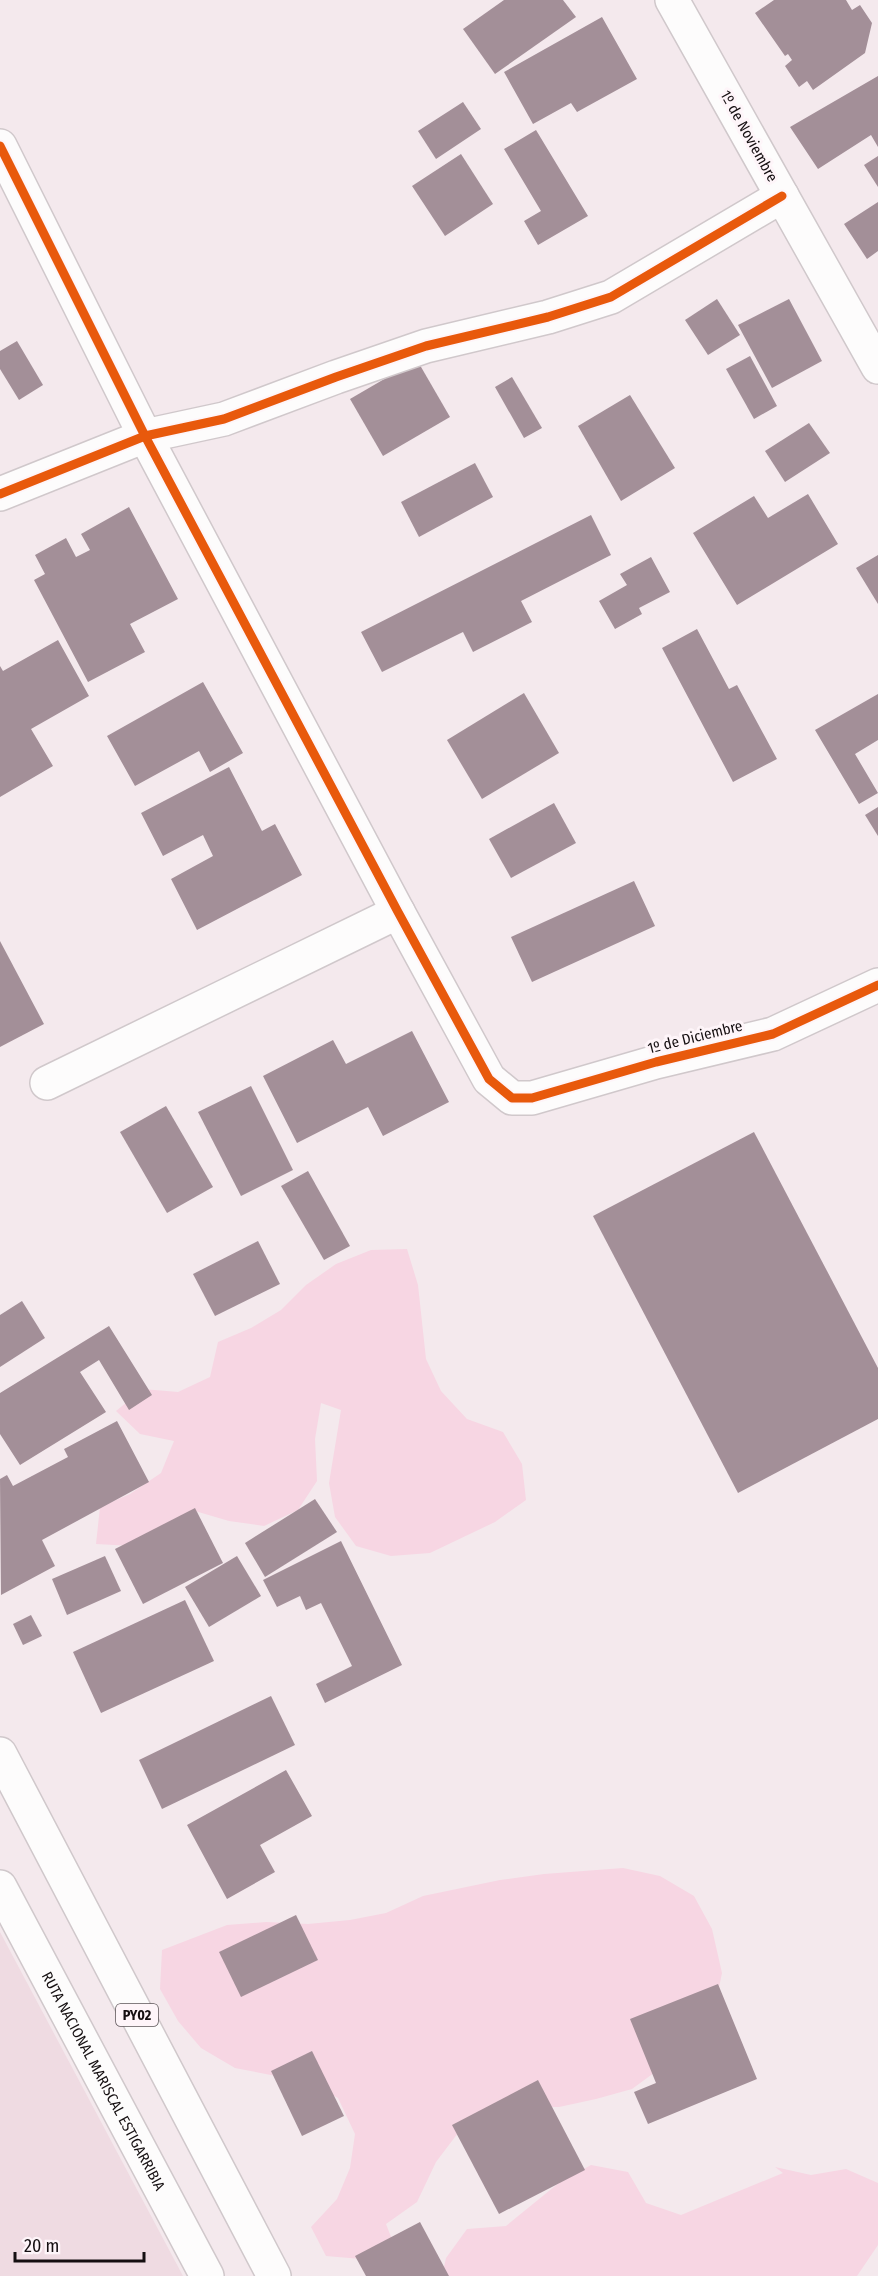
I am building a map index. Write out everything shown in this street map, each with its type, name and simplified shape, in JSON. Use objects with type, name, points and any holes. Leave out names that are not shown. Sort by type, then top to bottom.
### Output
[{"type":"main road","name":"1º de Noviembre","points":[[672,0],[878,367]]},
{"type":"main road","points":[[0,147],[145,436],[398,912],[47,1083]]},
{"type":"main road","points":[[0,494],[145,436],[224,419],[426,346],[548,317],[611,297],[782,196]]},
{"type":"main road","name":"1º de Diciembre","points":[[398,912],[489,1079],[512,1098],[532,1098],[656,1062],[772,1034],[878,985]]},
{"type":"main road","name":"PY02","points":[[0,1754],[274,2276]]},
{"type":"main road","name":"RUTA NACIONAL MARISCAL ESTIGARRIBIA","points":[[0,1887],[207,2276]]},
{"type":"shaded area","points":[[407,1249],[418,1285],[426,1359],[441,1391],[467,1419],[503,1432],[522,1464],[526,1500],[495,1522],[430,1553],[391,1556],[356,1546],[335,1517],[329,1483],[341,1410],[321,1403],[315,1439],[317,1481],[298,1510],[264,1526],[229,1521],[195,1511],[132,1546],[96,1544],[100,1507],[130,1494],[161,1473],[174,1441],[140,1434],[116,1411],[143,1389],[178,1392],[210,1377],[218,1342],[251,1328],[281,1310],[306,1285],[336,1264],[371,1250]]},
{"type":"shaded area","points":[[623,1868],[660,1876],[694,1896],[712,1929],[722,1973],[714,2012],[692,2045],[632,2089],[559,2107],[520,2107],[458,2133],[436,2162],[417,2202],[386,2224],[393,2242],[361,2259],[326,2256],[311,2227],[337,2199],[350,2168],[355,2134],[338,2098],[307,2082],[235,2068],[201,2048],[178,2021],[160,1989],[162,1950],[227,1925],[266,1922],[308,1924],[350,1920],[386,1913],[423,1896],[500,1880]]},
{"type":"shaded area","points":[[0,1932],[183,2276],[0,2276]]},
{"type":"shaded area","points":[[591,2165],[628,2172],[646,2203],[681,2215],[783,2173],[775,2167],[811,2175],[846,2169],[878,2183],[878,2245],[857,2276],[442,2276],[446,2258],[467,2229],[506,2226],[560,2182]]},
{"type":"building","points":[[504,0],[563,0],[576,17],[495,74],[463,29]]},
{"type":"building","points":[[774,0],[846,0],[852,10],[860,5],[872,23],[865,53],[813,90],[807,81],[799,87],[785,66],[792,60],[788,54],[785,56],[755,13]]},
{"type":"building","points":[[602,17],[637,79],[577,112],[571,103],[533,124],[504,72]]},
{"type":"building","points":[[878,76],[878,147],[871,135],[818,169],[790,127]]},
{"type":"building","points":[[463,102],[481,129],[436,159],[418,131]]},
{"type":"building","points":[[536,130],[588,216],[538,245],[524,221],[541,211],[504,149]]},
{"type":"building","points":[[461,154],[493,204],[445,236],[412,186]]},
{"type":"building","points":[[878,156],[878,187],[864,165]]},
{"type":"building","points":[[878,202],[878,251],[867,259],[844,224]]},
{"type":"building","points":[[717,299],[740,335],[708,355],[685,320]]},
{"type":"building","points":[[789,299],[822,361],[772,388],[738,325]]},
{"type":"building","points":[[17,341],[43,385],[19,400],[0,369],[0,351]]},
{"type":"building","points":[[750,356],[777,406],[754,419],[726,369]]},
{"type":"building","points":[[417,360],[450,417],[383,456],[350,399]]},
{"type":"building","points":[[512,377],[542,428],[524,438],[495,387]]},
{"type":"building","points":[[630,395],[675,468],[621,501],[578,426]]},
{"type":"building","points":[[809,423],[830,453],[785,482],[765,451]]},
{"type":"building","points":[[475,463],[493,497],[419,537],[401,502]]},
{"type":"building","points":[[808,494],[838,544],[737,605],[693,533],[754,496],[768,518]]},
{"type":"building","points":[[129,507],[178,599],[130,624],[145,652],[88,682],[34,580],[45,574],[35,555],[66,538],[76,557],[90,550],[81,534]]},
{"type":"building","points":[[591,515],[611,555],[521,601],[532,622],[473,652],[463,632],[382,672],[361,632]]},
{"type":"building","points":[[878,555],[878,604],[856,568]]},
{"type":"building","points":[[651,557],[670,592],[639,608],[642,614],[615,629],[599,601],[627,585],[620,574]]},
{"type":"building","points":[[697,629],[729,689],[737,685],[777,759],[733,782],[662,648]]},
{"type":"building","points":[[58,640],[89,696],[31,729],[53,766],[0,797],[0,666],[3,671]]},
{"type":"building","points":[[203,682],[243,753],[210,772],[199,751],[135,786],[107,736]]},
{"type":"building","points":[[524,693],[559,753],[482,799],[447,740]]},
{"type":"building","points":[[878,694],[878,740],[855,754],[878,793],[859,804],[815,730]]},
{"type":"building","points":[[229,767],[262,831],[275,824],[302,875],[197,930],[171,879],[213,856],[203,835],[163,856],[141,813]]},
{"type":"building","points":[[554,803],[576,843],[511,878],[489,839]]},
{"type":"building","points":[[878,807],[878,836],[865,815]]},
{"type":"building","points":[[634,881],[655,926],[532,982],[511,937]]},
{"type":"building","points":[[0,941],[44,1024],[0,1047]]},
{"type":"building","points":[[412,1031],[449,1102],[383,1136],[368,1107],[297,1143],[263,1076],[333,1040],[346,1064]]},
{"type":"building","points":[[251,1086],[293,1170],[241,1196],[198,1112]]},
{"type":"building","points":[[166,1106],[213,1187],[167,1213],[120,1132]]},
{"type":"building","points":[[754,1132],[878,1368],[878,1419],[738,1493],[593,1216]]},
{"type":"building","points":[[308,1171],[350,1246],[324,1260],[281,1186]]},
{"type":"building","points":[[258,1241],[280,1284],[215,1316],[193,1274]]},
{"type":"building","points":[[22,1301],[45,1338],[0,1367],[0,1315]]},
{"type":"building","points":[[109,1326],[152,1395],[129,1410],[99,1360],[80,1372],[106,1412],[20,1465],[0,1434],[0,1393]]},
{"type":"building","points":[[117,1421],[149,1482],[42,1540],[55,1566],[1,1595],[0,1479],[7,1475],[13,1486],[68,1457],[64,1449]]},
{"type":"building","points":[[315,1499],[337,1532],[265,1577],[245,1543]]},
{"type":"building","points":[[195,1508],[223,1563],[143,1604],[115,1549]]},
{"type":"building","points":[[341,1541],[402,1665],[325,1703],[316,1684],[352,1666],[321,1603],[306,1610],[300,1596],[277,1607],[263,1580]]},
{"type":"building","points":[[105,1556],[121,1591],[67,1615],[52,1579]]},
{"type":"building","points":[[237,1556],[261,1596],[209,1627],[185,1587]]},
{"type":"building","points":[[185,1600],[214,1661],[101,1713],[73,1652]]},
{"type":"building","points":[[31,1615],[42,1636],[23,1645],[13,1624]]},
{"type":"building","points":[[271,1696],[295,1745],[162,1809],[139,1760]]},
{"type":"building","points":[[286,1770],[312,1816],[260,1845],[275,1872],[227,1899],[187,1825]]},
{"type":"building","points":[[296,1915],[318,1960],[241,1997],[219,1952]]},
{"type":"building","points":[[718,1984],[757,2079],[648,2124],[634,2092],[656,2083],[630,2019]]},
{"type":"building","points":[[312,2051],[344,2116],[302,2136],[271,2071]]},
{"type":"building","points":[[538,2080],[585,2170],[499,2214],[452,2125]]},
{"type":"building","points":[[420,2222],[449,2276],[366,2276],[355,2256]]},
{"type":"cycle path","points":[[0,146],[145,436],[489,1079],[512,1098],[532,1098],[656,1062],[773,1034],[878,985]]},
{"type":"cycle path","points":[[0,494],[145,436],[224,419],[426,346],[548,317],[611,297],[782,196]]}]
